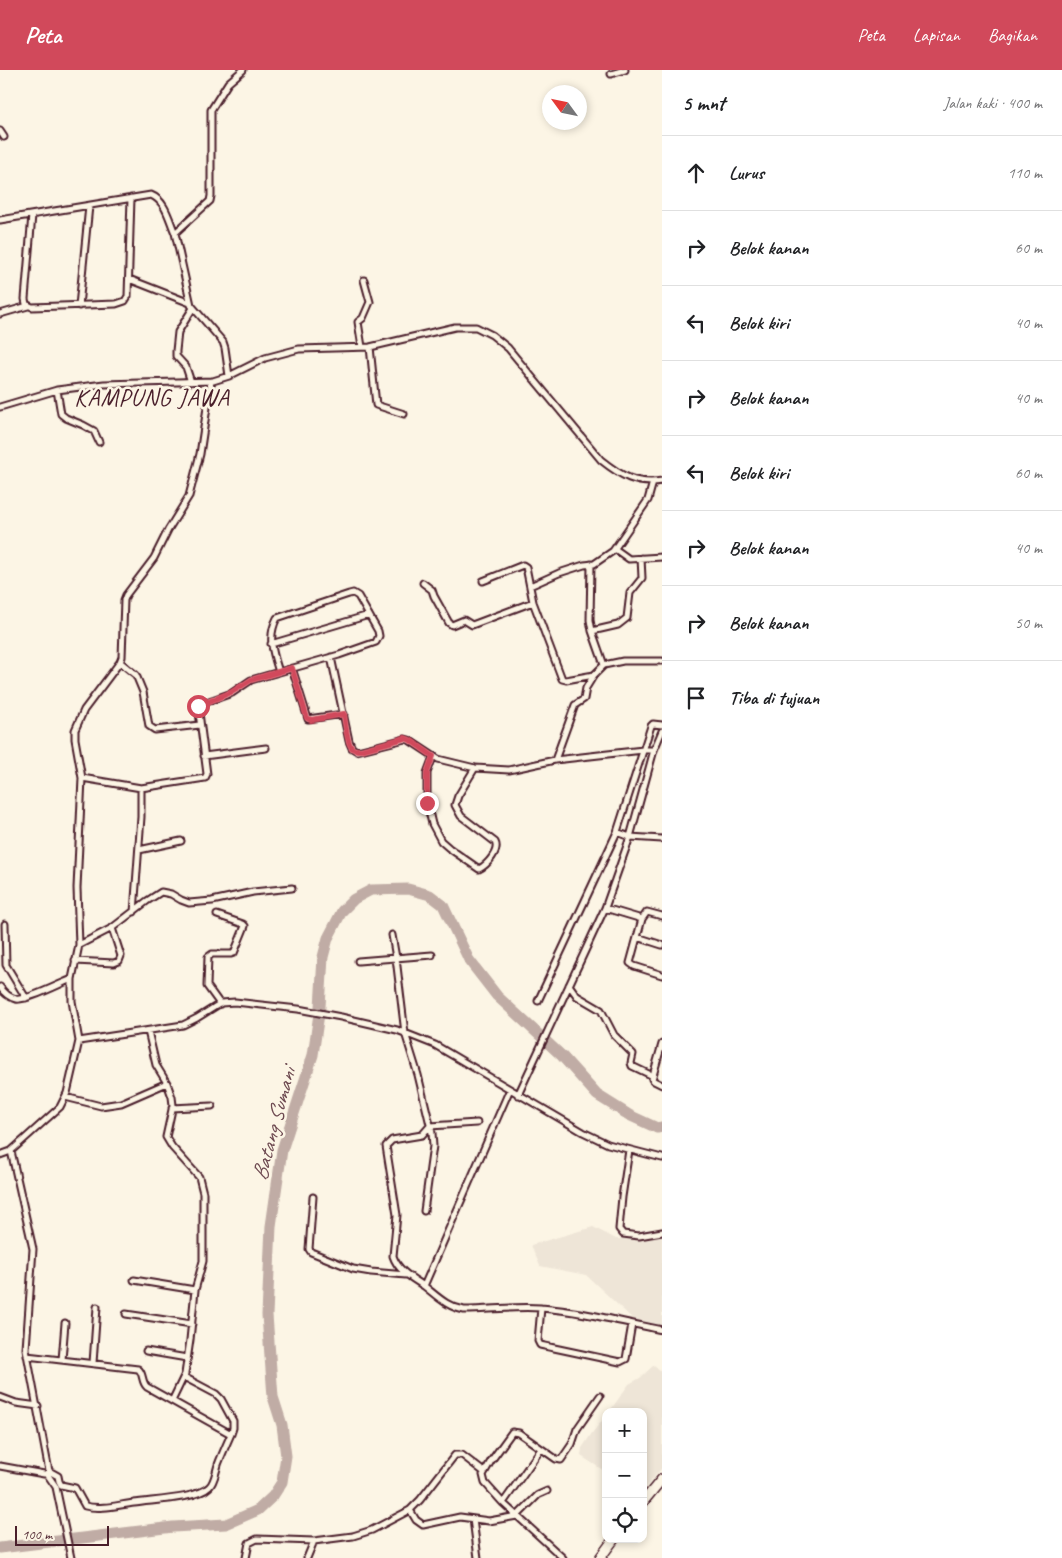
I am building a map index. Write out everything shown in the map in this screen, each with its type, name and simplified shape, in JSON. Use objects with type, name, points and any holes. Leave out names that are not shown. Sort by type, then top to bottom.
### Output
[{"type":"highway","points":[[646,1498],[662,1480]]},
{"type":"highway","points":[[600,1558],[611,1543]]},
{"type":"street","points":[[175,233],[210,201],[212,110],[228,83],[242,70]]},
{"type":"street","points":[[611,74],[625,70]]},
{"type":"street","points":[[0,131],[4,137]]},
{"type":"street","points":[[0,220],[151,195],[158,198],[164,205],[175,233],[192,305],[223,342],[229,376]]},
{"type":"street","points":[[0,314],[28,306],[79,306],[122,302],[128,296],[132,198]]},
{"type":"street","points":[[79,306],[89,206]]},
{"type":"street","points":[[28,306],[24,300],[32,215]]},
{"type":"street","points":[[129,279],[192,305]]},
{"type":"street","points":[[362,347],[358,322],[363,318],[370,302],[364,280]]},
{"type":"street","points":[[191,382],[186,367],[176,356],[176,351],[178,332],[192,305]]},
{"type":"street","points":[[0,407],[57,390],[104,384],[211,381],[229,376],[265,358],[299,349],[370,347],[456,327],[476,327],[492,335],[508,348],[601,460],[629,479],[642,482],[662,480]]},
{"type":"street","points":[[370,347],[376,406],[404,414]]},
{"type":"street","points":[[0,1155],[11,1151],[60,1107],[65,1097],[79,1041],[73,1008],[72,979],[79,945],[77,892],[82,778],[75,739],[77,725],[84,710],[122,657],[124,598],[154,558],[168,530],[189,496],[200,454],[211,381]]},
{"type":"street","points":[[57,390],[61,414],[94,431],[99,442]]},
{"type":"street","points":[[530,586],[563,572],[592,564],[615,549],[648,500],[653,482]]},
{"type":"street","points":[[615,549],[627,558],[662,557]]},
{"type":"street","points":[[592,631],[618,625],[627,618],[630,593],[642,578],[641,558]]},
{"type":"street","points":[[592,564],[590,616],[592,631],[604,665]]},
{"type":"street","points":[[484,581],[523,565],[526,567],[533,602],[560,678],[566,680],[594,675]]},
{"type":"street","points":[[422,583],[432,590],[451,624],[464,620],[472,626],[533,602]]},
{"type":"street","points":[[82,778],[141,788],[204,779],[207,774],[198,705],[232,692],[251,680],[330,657],[376,642],[379,636],[378,630],[358,596],[353,593],[349,594],[277,618],[271,644],[278,672]]},
{"type":"street","points":[[271,644],[369,615]]},
{"type":"street","points":[[330,657],[349,741],[354,750],[361,750],[405,738],[433,756],[475,768],[508,770],[555,760],[654,750]]},
{"type":"street","points":[[555,760],[575,705],[584,699],[586,688],[594,675],[604,665],[623,661],[662,661]]},
{"type":"street","points":[[120,662],[136,675],[143,692],[149,726],[151,728],[155,730],[200,725]]},
{"type":"street","points":[[292,668],[308,719],[344,714]]},
{"type":"street","points":[[538,1001],[617,832],[651,726],[653,724],[662,725]]},
{"type":"street","points":[[518,1094],[605,908],[630,837],[654,750],[662,731]]},
{"type":"street","points":[[204,756],[266,748]]},
{"type":"street","points":[[433,756],[427,773],[427,803],[432,824],[441,841],[479,869],[483,867],[497,850],[497,846],[495,842],[461,816],[455,805],[475,768]]},
{"type":"street","points":[[134,912],[142,817],[141,788]]},
{"type":"street","points":[[617,832],[630,837],[662,840]]},
{"type":"street","points":[[139,850],[181,841]]},
{"type":"street","points":[[79,945],[112,928],[146,901],[162,892],[171,894],[189,903],[212,901],[253,892],[292,888]]},
{"type":"street","points":[[605,908],[642,919]]},
{"type":"street","points":[[662,916],[646,912],[642,919],[630,960],[632,965],[662,975]]},
{"type":"street","points":[[216,915],[245,926],[234,953],[212,954],[208,957],[207,986],[220,1004]]},
{"type":"street","points":[[5,924],[3,944],[6,965],[26,998]]},
{"type":"street","points":[[75,961],[119,962],[120,956],[112,928]]},
{"type":"street","points":[[392,935],[405,1032],[421,1086],[432,1133],[433,1146],[424,1211]]},
{"type":"street","points":[[637,937],[662,945]]},
{"type":"street","points":[[358,961],[432,955]]},
{"type":"street","points":[[0,987],[10,997],[17,999],[26,998],[72,979]]},
{"type":"street","points":[[569,986],[577,996],[604,1012],[617,1039],[633,1054],[632,1066],[653,1076]]},
{"type":"street","points":[[79,1041],[183,1025],[220,1004],[235,1002],[298,1009],[342,1017],[405,1032],[435,1046],[583,1132],[608,1144],[662,1158]]},
{"type":"street","points":[[148,1031],[156,1065],[171,1092],[172,1108],[166,1136],[172,1147],[199,1177],[203,1193],[203,1261],[195,1290],[184,1377],[172,1401]]},
{"type":"street","points":[[662,1044],[653,1076],[654,1081],[662,1085]]},
{"type":"street","points":[[65,1097],[100,1106],[121,1103],[167,1083]]},
{"type":"street","points":[[424,1286],[510,1089]]},
{"type":"street","points":[[172,1108],[212,1106]]},
{"type":"street","points":[[477,1123],[430,1126],[422,1135],[392,1140],[385,1148],[396,1208],[393,1256],[395,1262],[406,1275],[424,1286],[446,1304],[464,1310],[508,1307],[540,1308],[579,1312],[662,1330]]},
{"type":"street","points":[[629,1150],[619,1229],[623,1234],[639,1236],[662,1232]]},
{"type":"street","points":[[11,1151],[33,1249],[26,1345],[27,1356],[38,1406],[48,1472],[56,1487],[70,1555]]},
{"type":"street","points":[[313,1196],[311,1252],[353,1269],[406,1275]]},
{"type":"street","points":[[134,1280],[195,1290]]},
{"type":"street","points":[[93,1364],[97,1307]]},
{"type":"street","points":[[540,1308],[538,1341],[540,1345],[620,1362],[626,1359],[632,1324]]},
{"type":"street","points":[[126,1314],[192,1324]]},
{"type":"street","points":[[62,1360],[65,1323]]},
{"type":"street","points":[[146,1350],[187,1358]]},
{"type":"street","points":[[27,1356],[138,1369],[142,1373],[144,1385],[231,1434]]},
{"type":"street","points":[[0,1466],[48,1472],[58,1476],[58,1482],[61,1485],[75,1488],[85,1506],[105,1507],[166,1500],[202,1492],[209,1488],[231,1434],[233,1421],[222,1399],[184,1377]]},
{"type":"street","points":[[564,1558],[503,1503],[483,1480],[484,1472],[512,1432],[519,1433],[556,1459],[561,1460],[572,1444],[577,1429],[600,1396]]},
{"type":"street","points":[[0,1397],[13,1403],[38,1406]]},
{"type":"street","points":[[503,1503],[541,1449]]},
{"type":"street","points":[[246,1558],[249,1543],[254,1539],[314,1542],[353,1536],[383,1525],[410,1510],[455,1455],[462,1455],[484,1472]]},
{"type":"street","points":[[410,1510],[416,1520],[423,1524],[460,1517],[492,1521],[516,1516],[538,1494],[546,1491]]},
{"type":"street","points":[[473,1519],[478,1558]]},
{"type":"street","points":[[307,1558],[314,1542]]},
{"type":"shaded area","points":[[593,1227],[616,1239],[662,1237],[662,1327],[635,1321],[586,1275],[540,1266],[531,1245]]},
{"type":"shaded area","points":[[654,1365],[662,1372],[662,1468],[647,1485],[647,1408],[612,1408],[629,1384],[640,1378]]},
{"type":"shaded area","points":[[602,1421],[602,1469],[581,1456],[582,1448]]},
{"type":"waterway","name":"Batang Sumani","points":[[0,1548],[173,1527],[226,1524],[258,1510],[273,1496],[282,1482],[286,1456],[282,1425],[273,1397],[267,1315],[271,1226],[282,1150],[313,1055],[320,1007],[323,957],[328,938],[342,911],[354,899],[371,890],[408,889],[430,895],[443,905],[469,960],[497,996],[562,1056],[597,1095],[629,1115],[657,1128],[662,1127]]},
{"type":"district","name":"KAMPUNG JAWA","points":[[152,397]]},
{"type":"route","points":[[198,706],[232,692],[251,680],[292,668],[307,718],[311,720],[344,714],[349,741],[354,750],[357,751],[405,738],[433,756],[427,773],[427,803]]}]
